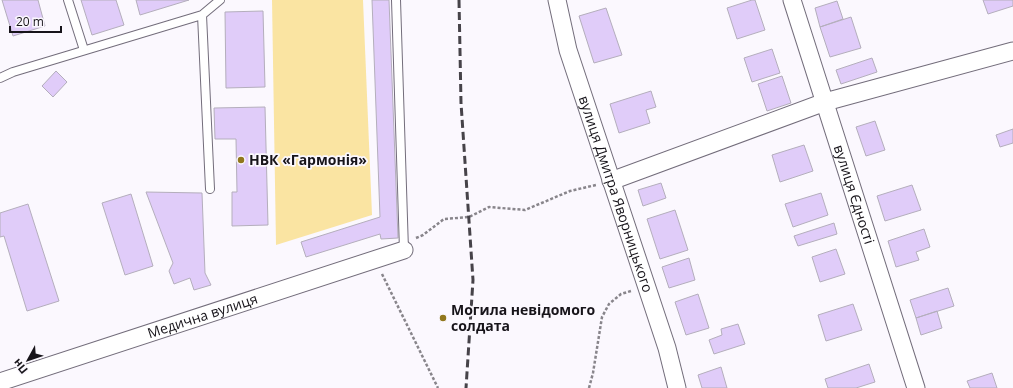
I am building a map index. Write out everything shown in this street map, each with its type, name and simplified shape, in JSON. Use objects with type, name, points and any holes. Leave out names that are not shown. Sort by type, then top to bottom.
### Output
[{"type":"street","name":"вулиця Дмитра Яворницького","points":[[557,0],[568,50],[667,348],[677,388]]},
{"type":"street","name":"вулиця Єдності","points":[[792,0],[916,388]]},
{"type":"street","points":[[612,181],[825,102],[1013,51]]},
{"type":"street","name":"Медична вулиця","points":[[0,382],[375,260],[404,246]]},
{"type":"lane","points":[[68,0],[84,50]]},
{"type":"lane","points":[[0,78],[13,72],[202,15],[220,0]]},
{"type":"lane","points":[[396,0],[404,246]]},
{"type":"lane","points":[[202,15],[210,189]]},
{"type":"path","points":[[404,246],[423,235],[444,219],[469,217],[489,207],[525,210],[570,191],[612,181]]},
{"type":"path","points":[[375,260],[438,388]]},
{"type":"path","points":[[589,388],[593,373],[602,317],[609,304],[621,294],[646,286]]},
{"type":"shaded area","points":[[272,0],[363,0],[372,215],[276,245]]},
{"type":"building","points":[[2,0],[38,0],[45,26],[13,36]]},
{"type":"building","points":[[81,0],[116,0],[124,25],[92,35]]},
{"type":"building","points":[[136,0],[189,0],[140,15]]},
{"type":"building","points":[[372,0],[389,0],[398,238],[381,239],[380,234],[306,257],[301,242],[380,217]]},
{"type":"building","points":[[755,0],[765,30],[737,39],[727,8]]},
{"type":"building","points":[[983,0],[1013,0],[1013,6],[988,14]]},
{"type":"building","points":[[837,1],[843,19],[820,27],[815,8]]},
{"type":"building","points":[[606,8],[622,55],[594,63],[579,16]]},
{"type":"building","points":[[263,11],[265,87],[226,88],[225,12]]},
{"type":"building","points":[[851,17],[861,48],[830,57],[820,27]]},
{"type":"building","points":[[772,49],[780,73],[752,82],[744,58]]},
{"type":"building","points":[[872,58],[877,72],[841,84],[836,70]]},
{"type":"building","points":[[56,71],[67,82],[53,97],[42,86]]},
{"type":"building","points":[[782,76],[791,103],[767,111],[758,84]]},
{"type":"building","points":[[651,91],[656,107],[646,110],[650,123],[619,133],[610,104]]},
{"type":"building","points":[[265,107],[268,225],[232,226],[232,192],[237,192],[236,139],[215,139],[214,108]]},
{"type":"building","points":[[875,121],[885,150],[866,156],[856,127]]},
{"type":"building","points":[[1013,129],[1013,143],[1000,147],[996,135]]},
{"type":"building","points":[[804,145],[813,171],[780,182],[772,155]]},
{"type":"building","points":[[661,183],[666,198],[643,206],[638,190]]},
{"type":"building","points":[[912,185],[921,210],[885,221],[877,196]]},
{"type":"building","points":[[146,192],[202,193],[205,273],[211,285],[194,290],[190,278],[174,284],[169,271],[173,263]]},
{"type":"building","points":[[821,193],[828,215],[793,227],[785,204]]},
{"type":"building","points":[[131,194],[153,266],[125,275],[102,203]]},
{"type":"building","points":[[28,204],[59,301],[27,311],[4,236],[0,237],[0,213]]},
{"type":"building","points":[[675,210],[688,250],[660,259],[647,219]]},
{"type":"building","points":[[834,223],[837,234],[798,246],[794,236]]},
{"type":"building","points":[[924,229],[930,247],[916,252],[919,260],[896,267],[888,241]]},
{"type":"building","points":[[836,249],[845,274],[820,282],[812,257]]},
{"type":"building","points":[[689,258],[695,280],[669,288],[662,267]]},
{"type":"building","points":[[948,288],[954,306],[916,318],[910,300]]},
{"type":"building","points":[[698,294],[709,328],[686,335],[675,302]]},
{"type":"building","points":[[853,304],[862,330],[826,341],[818,315]]},
{"type":"building","points":[[937,311],[942,328],[921,335],[916,318]]},
{"type":"building","points":[[738,324],[745,344],[714,354],[709,340],[722,335],[721,329]]},
{"type":"building","points":[[869,364],[875,382],[856,388],[828,388],[825,379]]},
{"type":"building","points":[[721,367],[727,388],[702,388],[698,375]]},
{"type":"building","points":[[992,373],[997,388],[970,388],[967,381]]},
{"type":"railway","points":[[459,0],[461,103],[473,280],[466,388]]},
{"type":"place","name":"НВК «Гармонія»","points":[[241,160]]},
{"type":"place","name":"Могила невідомого солдата","points":[[443,318]]}]
